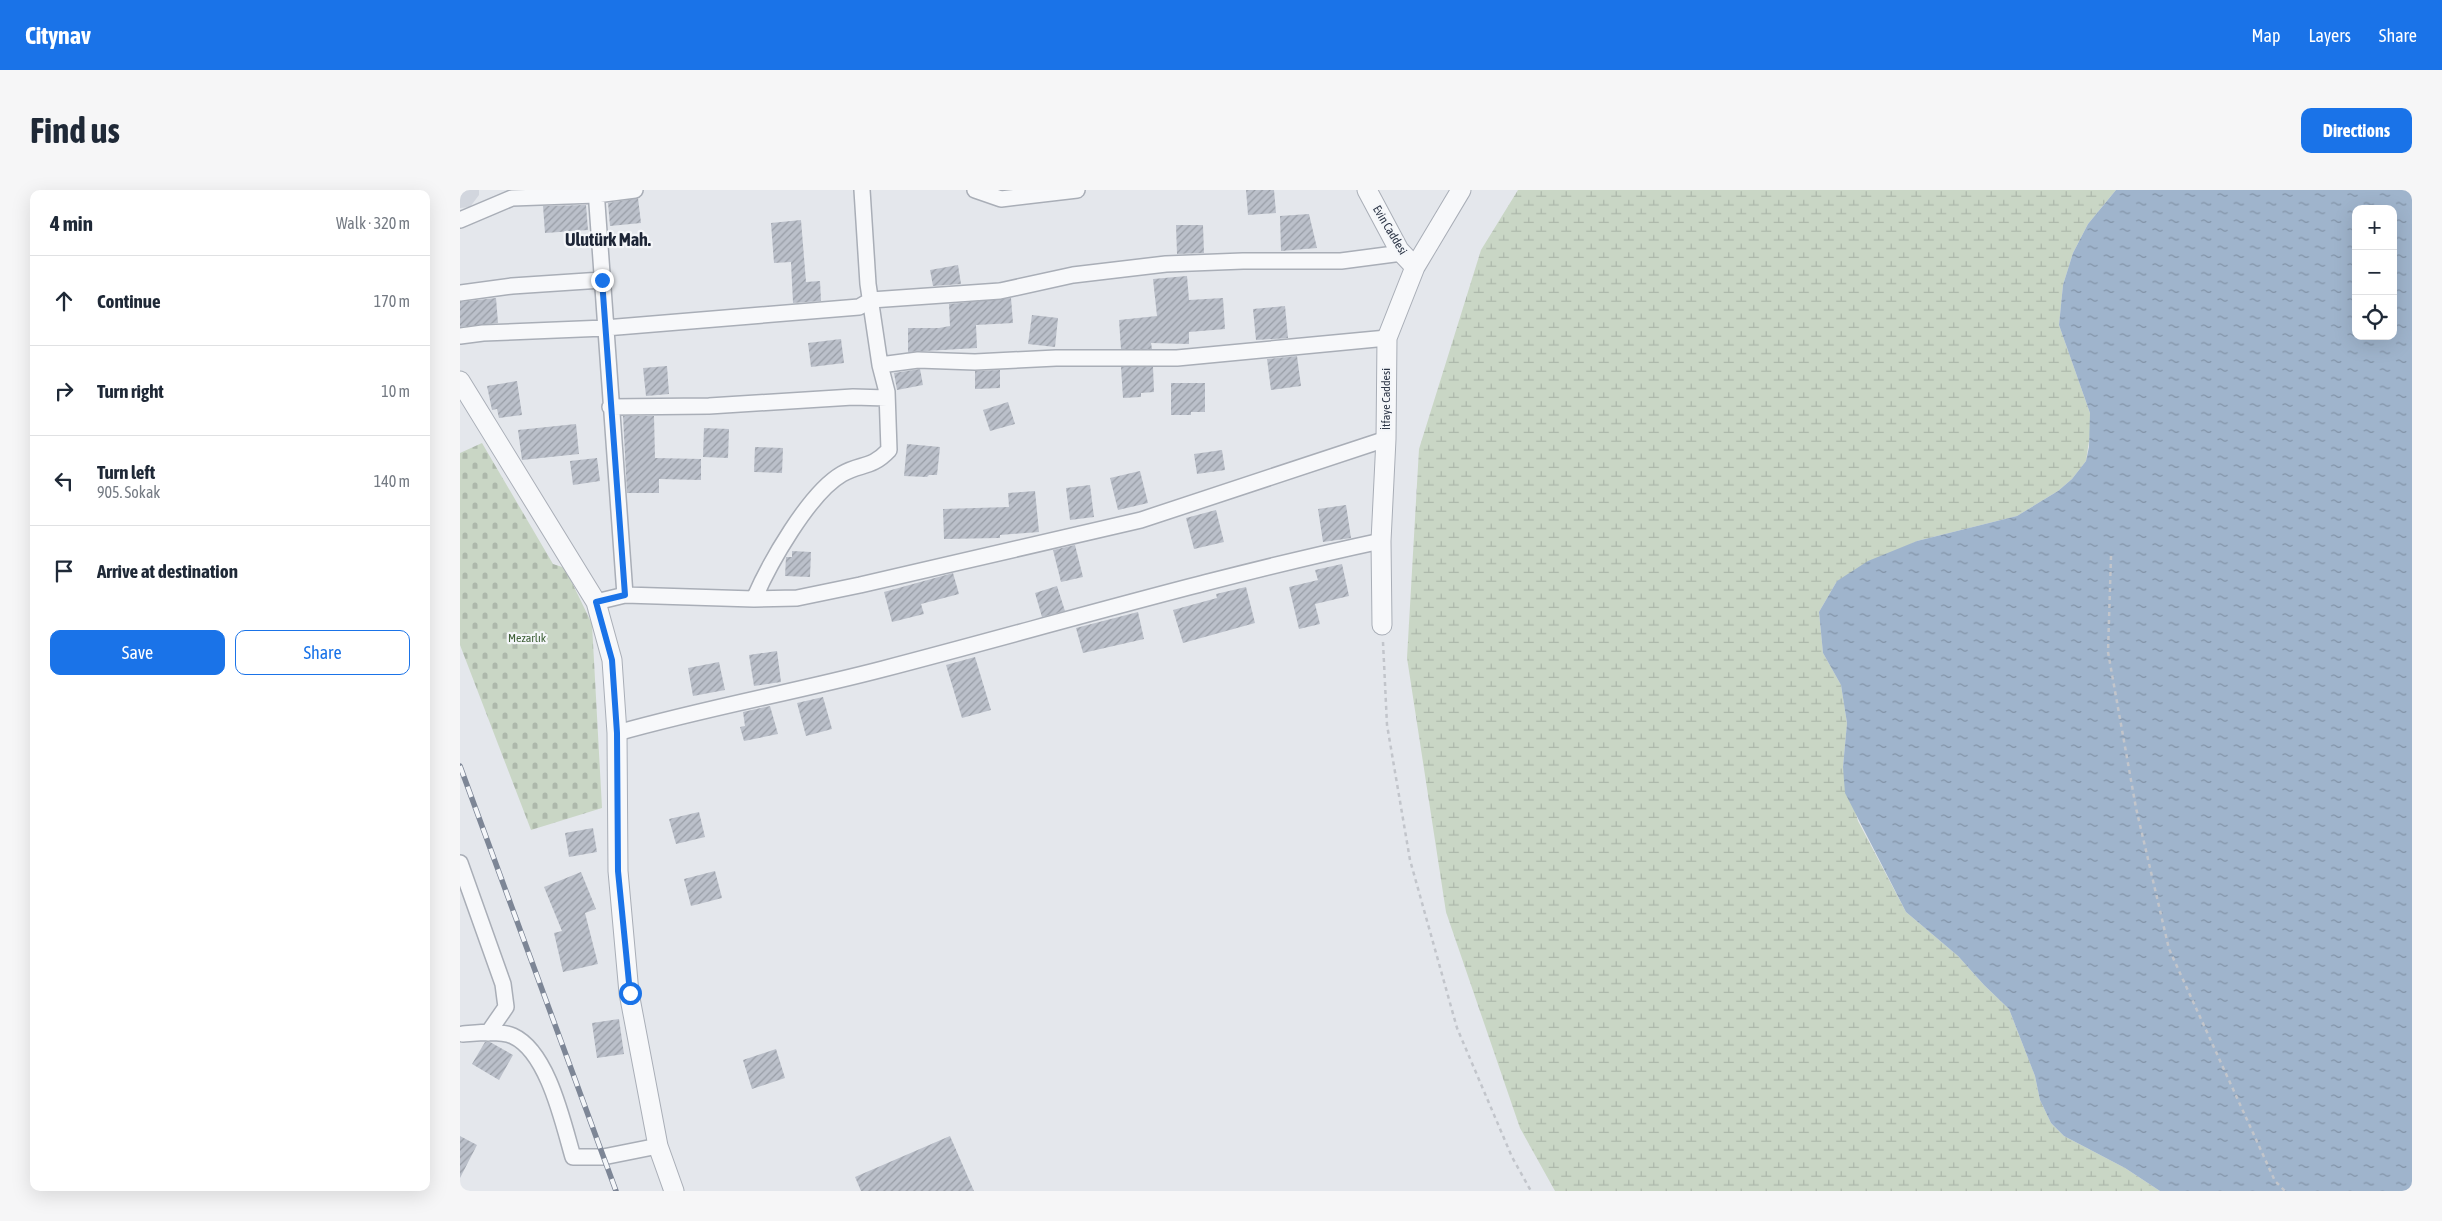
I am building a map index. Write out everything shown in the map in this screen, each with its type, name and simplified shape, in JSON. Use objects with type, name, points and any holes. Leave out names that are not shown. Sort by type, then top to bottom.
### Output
[{"type":"street","points":[[460,220],[512,198],[635,190]]},
{"type":"street","points":[[754,599],[767,568],[796,523],[824,489],[842,474],[879,461],[889,450],[887,398],[880,365],[871,300],[862,190]]},
{"type":"street","points":[[975,190],[1001,199],[1077,190]]},
{"type":"street","name":"Evin Caddesi","points":[[1367,190],[1402,253],[1415,267]]},
{"type":"street","name":"İtfaye Caddesi","points":[[1382,625],[1380,541],[1386,439],[1387,338],[1415,267],[1461,190]]},
{"type":"street","points":[[596,192],[625,595]]},
{"type":"street","points":[[460,336],[483,333],[605,328],[859,307],[871,300],[1000,291],[1073,275],[1166,264],[1243,261],[1341,261],[1402,253]]},
{"type":"street","points":[[460,292],[512,286],[602,280]]},
{"type":"street","points":[[880,365],[918,360],[975,362],[1056,358],[1177,358],[1387,338]]},
{"type":"street","points":[[460,381],[596,602],[612,660],[617,733],[618,871],[630,993],[658,1146],[674,1191]]},
{"type":"street","points":[[610,407],[709,406],[853,397],[887,398]]},
{"type":"street","points":[[596,602],[625,595],[754,599],[796,598],[1141,520],[1386,439]]},
{"type":"street","points":[[617,733],[669,718],[880,670],[1301,558],[1380,541]]},
{"type":"street","points":[[460,863],[503,984],[506,1007],[488,1033]]},
{"type":"street","points":[[461,1036],[488,1033],[512,1035],[525,1043],[544,1068],[573,1158],[603,1157],[658,1146]]},
{"type":"path","points":[[2112,556],[2108,652],[2136,808],[2169,950],[2275,1180],[2285,1191]]},
{"type":"path","points":[[1382,625],[1387,725],[1410,860],[1457,1028],[1512,1156],[1531,1191]]},
{"type":"shaded area","points":[[460,190],[479,190],[479,195],[470,207],[460,208]]},
{"type":"green space","points":[[1518,190],[2116,190],[2088,224],[2073,253],[2063,285],[2059,325],[2090,413],[2091,428],[2086,461],[2072,479],[2058,491],[2017,516],[1917,541],[1837,581],[1819,612],[1823,653],[1841,685],[1847,723],[1843,767],[1858,821],[1906,912],[1958,956],[2009,1009],[2035,1076],[2040,1100],[2051,1123],[2064,1136],[2125,1168],[2160,1191],[1555,1191],[1520,1128],[1446,912],[1407,658],[1419,449],[1481,250]]},
{"type":"green space","name":"Mezarlık","points":[[482,443],[553,564],[565,568],[592,624],[602,808],[531,830],[460,645],[460,453]]},
{"type":"water","points":[[2116,190],[2412,190],[2412,1191],[2160,1191],[2125,1168],[2064,1136],[2051,1123],[2040,1100],[2035,1076],[2009,1009],[1958,956],[1906,912],[1845,793],[1843,767],[1847,723],[1841,685],[1823,653],[1819,612],[1837,581],[1868,561],[1917,541],[2017,516],[2058,491],[2072,479],[2086,461],[2089,447],[2090,413],[2059,325],[2063,285],[2073,253],[2088,224]]},
{"type":"building","points":[[1246,190],[1274,190],[1276,213],[1248,215]]},
{"type":"building","points":[[638,198],[641,223],[610,226],[608,203]]},
{"type":"building","points":[[586,205],[588,230],[545,233],[543,206]]},
{"type":"building","points":[[1309,214],[1317,248],[1281,251],[1280,216]]},
{"type":"building","points":[[801,220],[806,282],[820,281],[821,301],[793,303],[791,262],[774,263],[771,223]]},
{"type":"building","points":[[1176,225],[1203,225],[1204,253],[1177,254]]},
{"type":"building","points":[[958,265],[961,284],[933,286],[930,270]]},
{"type":"building","points":[[1187,276],[1189,300],[1223,298],[1225,329],[1189,332],[1189,344],[1151,343],[1152,349],[1121,349],[1119,320],[1157,316],[1153,279]]},
{"type":"building","points":[[496,298],[498,323],[460,327],[460,302]]},
{"type":"building","points":[[1011,298],[1013,323],[976,325],[977,348],[908,352],[908,328],[950,326],[949,304]]},
{"type":"building","points":[[1285,306],[1288,338],[1256,340],[1253,309]]},
{"type":"building","points":[[1032,315],[1058,318],[1055,347],[1028,344]]},
{"type":"building","points":[[841,339],[844,363],[811,367],[808,343]]},
{"type":"building","points":[[1297,356],[1301,386],[1271,390],[1267,359]]},
{"type":"building","points":[[667,366],[669,394],[646,396],[643,368]]},
{"type":"building","points":[[1121,367],[1153,367],[1154,392],[1141,393],[1141,397],[1123,398]]},
{"type":"building","points":[[920,369],[923,385],[897,390],[894,373]]},
{"type":"building","points":[[1000,370],[1000,388],[975,389],[975,371]]},
{"type":"building","points":[[517,381],[522,415],[499,418],[497,409],[492,410],[487,386]]},
{"type":"building","points":[[1171,383],[1205,383],[1205,412],[1191,412],[1191,415],[1171,415]]},
{"type":"building","points":[[1008,402],[1015,424],[990,431],[983,410]]},
{"type":"building","points":[[623,416],[654,416],[655,458],[701,459],[701,480],[659,479],[659,493],[627,493]]},
{"type":"building","points":[[576,424],[579,454],[522,460],[518,430]]},
{"type":"building","points":[[704,428],[729,429],[728,458],[703,457]]},
{"type":"building","points":[[907,444],[940,447],[937,475],[929,475],[927,477],[904,476]]},
{"type":"building","points":[[755,447],[783,448],[782,473],[754,472]]},
{"type":"building","points":[[1222,450],[1225,470],[1197,474],[1194,454]]},
{"type":"building","points":[[597,458],[600,481],[573,485],[570,461]]},
{"type":"building","points":[[1140,471],[1148,503],[1118,510],[1110,478]]},
{"type":"building","points":[[1090,485],[1094,517],[1070,520],[1066,488]]},
{"type":"building","points":[[1035,491],[1039,532],[1000,535],[1000,538],[944,539],[943,509],[1009,507],[1008,493]]},
{"type":"building","points":[[1346,505],[1351,538],[1323,542],[1318,509]]},
{"type":"building","points":[[1216,510],[1224,542],[1194,549],[1186,518]]},
{"type":"building","points":[[1075,545],[1083,577],[1061,582],[1053,550]]},
{"type":"building","points":[[792,551],[811,552],[810,577],[785,576],[786,557],[792,557]]},
{"type":"building","points":[[1342,564],[1349,596],[1315,604],[1320,624],[1299,629],[1289,587],[1318,580],[1315,570]]},
{"type":"building","points":[[953,573],[959,594],[921,604],[924,614],[892,622],[884,592]]},
{"type":"building","points":[[1057,586],[1065,611],[1042,617],[1035,593]]},
{"type":"building","points":[[1246,587],[1255,623],[1183,643],[1173,610],[1217,598],[1216,594]]},
{"type":"building","points":[[1138,612],[1144,639],[1083,653],[1076,628]]},
{"type":"building","points":[[777,651],[781,682],[754,686],[749,655]]},
{"type":"building","points":[[975,657],[991,710],[962,718],[946,665]]},
{"type":"building","points":[[719,662],[725,690],[693,696],[688,668]]},
{"type":"building","points":[[823,697],[832,729],[806,736],[797,703]]},
{"type":"building","points":[[770,706],[778,734],[744,741],[740,727],[745,726],[743,712]]},
{"type":"building","points":[[699,812],[705,837],[676,844],[669,819]]},
{"type":"building","points":[[593,828],[597,852],[569,857],[565,833]]},
{"type":"building","points":[[715,871],[722,898],[691,906],[684,879]]},
{"type":"building","points":[[581,872],[596,909],[585,913],[598,964],[563,972],[554,933],[562,931],[544,887]]},
{"type":"building","points":[[619,1019],[624,1054],[597,1058],[592,1023]]},
{"type":"building","points":[[485,1042],[490,1042],[513,1055],[499,1080],[472,1064]]},
{"type":"building","points":[[776,1049],[785,1078],[752,1089],[743,1060]]},
{"type":"building","points":[[460,1136],[477,1145],[460,1178]]},
{"type":"building","points":[[950,1136],[974,1191],[861,1191],[855,1177]]},
{"type":"railway","points":[[460,766],[616,1191]]},
{"type":"district","name":"Ulutürk Mah.","points":[[608,239]]},
{"type":"route","points":[[602,280],[611,430],[625,595],[596,602],[612,660],[617,733],[618,871],[630,993]]}]
